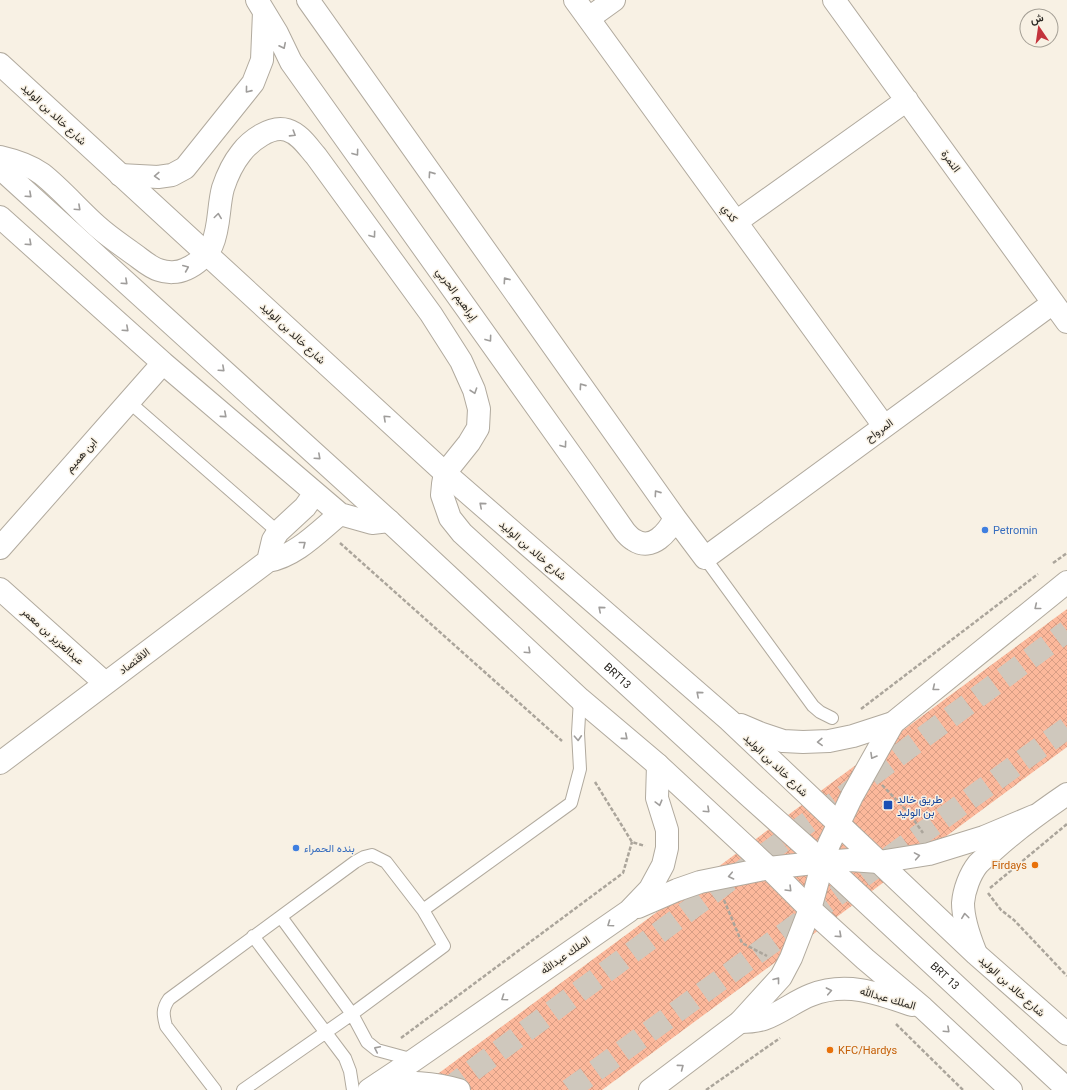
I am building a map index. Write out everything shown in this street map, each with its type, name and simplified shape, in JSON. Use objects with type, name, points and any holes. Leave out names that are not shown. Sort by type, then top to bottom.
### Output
[{"type":"main road","points":[[308,0],[675,518],[705,558]]},
{"type":"main road","name":"كدي","points":[[576,0],[884,426]]},
{"type":"main road","points":[[589,18],[614,0]]},
{"type":"main road","name":"النمرة","points":[[834,0],[1067,322]]},
{"type":"main road","points":[[120,175],[158,177],[172,175],[185,168],[253,83],[262,60],[260,6]]},
{"type":"main road","name":"إبراهيم الحربي","points":[[260,6],[277,33],[291,62],[574,459],[624,532],[633,540],[649,543],[665,535],[675,518]]},
{"type":"main road","name":"شارع خالد بن الوليد","points":[[0,64],[445,473],[729,720],[976,954],[1067,1034]]},
{"type":"main road","points":[[736,222],[907,100]]},
{"type":"main road","points":[[0,157],[12,160],[41,174],[98,227],[148,264],[158,270],[167,272],[185,269],[195,263],[206,253],[212,244],[216,231],[223,188],[234,163],[242,152],[263,135],[275,129],[287,129],[295,134],[303,140],[316,156],[431,314],[461,361],[474,390],[479,409],[478,428],[469,443],[445,473]]},
{"type":"main road","points":[[0,168],[389,521],[580,699],[658,764],[769,868],[810,909],[865,959],[924,1008],[1011,1090]]},
{"type":"main road","points":[[0,217],[164,363],[340,514],[372,523],[389,521]]},
{"type":"main road","name":"المرواح","points":[[705,558],[1053,303]]},
{"type":"main road","name":"ابن هميم","points":[[0,548],[128,401],[164,363]]},
{"type":"main road","name":"BRT13","points":[[445,473],[442,494],[450,518],[462,533],[823,862]]},
{"type":"main road","points":[[268,561],[273,540],[278,532],[305,507],[315,493]]},
{"type":"main road","name":"الاقتصاد","points":[[0,763],[268,561],[280,559],[290,554],[340,514]]},
{"type":"main road","points":[[729,720],[783,741],[803,742],[829,741],[853,736],[893,722],[1067,582]]},
{"type":"main road","name":"عبدالعزيز بن معمر","points":[[0,589],[105,683]]},
{"type":"main road","points":[[650,1090],[740,1022],[781,977],[791,958],[810,909],[823,862],[838,824],[893,722]]},
{"type":"main road","name":"الملك عبدالله","points":[[374,1086],[629,911],[650,889],[663,865],[667,848],[667,830],[657,798],[658,764]]},
{"type":"main road","points":[[976,954],[966,928],[963,904],[967,886],[972,874],[978,864],[1003,841],[1034,816],[1067,794]]},
{"type":"main road","points":[[629,911],[677,890],[700,882],[769,868],[850,860],[879,862],[929,854],[984,837],[1034,816]]},
{"type":"main road","name":"BRT 13","points":[[823,862],[1067,1089]]},
{"type":"main road","name":"الملك عبدالله","points":[[740,1022],[751,1022],[764,1019],[811,994],[846,988],[861,989],[924,1008]]},
{"type":"main road","points":[[374,1086],[414,1082],[440,1085],[459,1090]]},
{"type":"lane","points":[[128,401],[278,532]]},
{"type":"lane","points":[[705,558],[813,706],[820,712],[832,718]]},
{"type":"lane","points":[[423,910],[571,803],[580,769],[578,733],[580,699]]},
{"type":"lane","points":[[215,1090],[166,1026],[163,1016],[165,1004],[253,936],[355,862],[372,855],[386,862],[423,910],[444,946],[352,1014],[243,1090]]},
{"type":"lane","points":[[281,917],[352,1014],[367,1042],[372,1047],[383,1052],[414,1060]]},
{"type":"lane","points":[[253,936],[345,1058],[350,1071],[353,1090]]},
{"type":"path","points":[[323,528],[579,757],[632,842],[623,873],[383,1052]]},
{"type":"path","points":[[1048,567],[1067,553]]},
{"type":"path","points":[[858,712],[1042,572]]},
{"type":"path","points":[[879,781],[908,813],[923,834]]},
{"type":"path","points":[[1067,824],[987,891],[1001,910],[1014,920],[1067,976]]},
{"type":"path","points":[[723,899],[742,943],[766,956]]},
{"type":"path","points":[[891,1019],[963,1090]]},
{"type":"path","points":[[706,1090],[786,1034]]},
{"type":"building","name":"طريق خالد بن الوليد","points":[[1067,609],[1067,747],[602,1090],[416,1090]]},
{"type":"tunnel","points":[[446,1090],[1067,631]]},
{"type":"tunnel","points":[[569,1090],[1067,728]]},
{"type":"place","name":"Petromin","points":[[985,530]]},
{"type":"place","name":"طريق خالد بن الوليد","points":[[888,805]]},
{"type":"place","name":"بنده الحمراء","points":[[296,848]]},
{"type":"place","name":"Firdays","points":[[1035,865]]},
{"type":"place","name":"KFC/Hardys","points":[[830,1050]]}]
